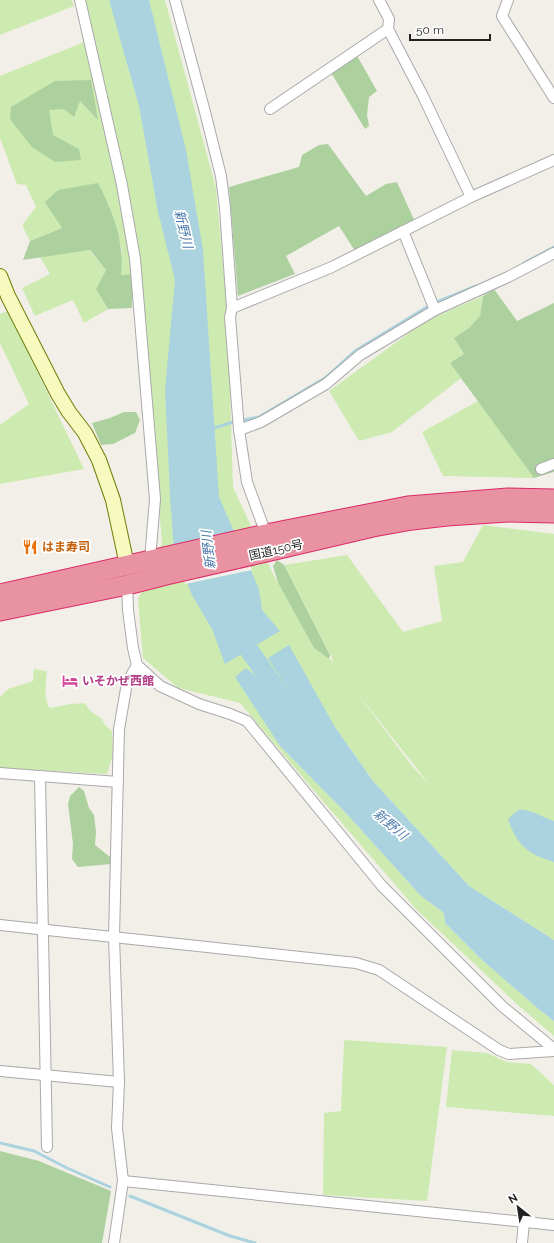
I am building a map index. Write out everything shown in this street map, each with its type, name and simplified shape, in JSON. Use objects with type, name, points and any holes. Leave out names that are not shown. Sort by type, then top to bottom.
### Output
[{"type":"highway","name":"国道150号","points":[[0,594],[127,565],[159,564],[408,506],[508,498],[554,498]]},
{"type":"highway","name":"国道150号","points":[[262,541],[447,516],[508,512],[554,513]]},
{"type":"highway","name":"国道150号","points":[[0,611],[127,585],[159,564]]},
{"type":"street","points":[[80,0],[122,186],[135,259],[159,564]]},
{"type":"street","points":[[175,0],[221,176],[226,208],[232,308],[230,316],[239,430],[247,482],[262,541]]},
{"type":"street","points":[[378,0],[389,19],[388,29],[423,96],[471,197]]},
{"type":"street","points":[[508,0],[502,16],[554,98]]},
{"type":"street","points":[[270,109],[388,29]]},
{"type":"street","points":[[232,308],[332,267],[471,197],[554,160]]},
{"type":"street","points":[[403,231],[435,310]]},
{"type":"street","points":[[239,430],[261,422],[326,384],[360,355],[435,310],[508,277],[554,253]]},
{"type":"street","points":[[0,276],[8,296],[58,394],[69,412],[86,433],[99,460],[113,500],[127,565],[127,585],[133,648],[137,665],[160,686],[199,704],[247,721],[382,886],[502,1006],[554,1050]]},
{"type":"street","points":[[541,468],[554,464]]},
{"type":"street","points":[[114,1243],[123,1181],[117,1128],[119,1082],[114,937],[119,730],[127,683],[137,665]]},
{"type":"street","points":[[0,773],[118,782]]},
{"type":"street","points":[[40,776],[47,1147]]},
{"type":"street","points":[[0,925],[356,963],[379,970],[499,1050],[509,1054],[554,1050]]},
{"type":"street","points":[[0,1071],[119,1082]]},
{"type":"street","points":[[123,1181],[554,1225]]},
{"type":"street","points":[[522,1243],[524,1222]]},
{"type":"green space","points":[[0,0],[72,0],[74,6],[0,35]]},
{"type":"green space","points":[[82,0],[165,0],[216,188],[228,321],[233,487],[273,574],[314,648],[334,662],[284,565],[347,555],[403,632],[442,621],[434,566],[463,562],[483,525],[554,534],[554,940],[469,886],[373,781],[335,727],[305,716],[246,668],[280,746],[344,811],[421,896],[444,913],[445,923],[483,961],[554,1021],[554,1036],[519,1006],[417,910],[240,703],[178,688],[143,658],[138,599],[162,543],[155,464],[132,274],[120,275],[122,250],[108,202],[62,228],[30,241],[23,224],[36,207],[26,185],[17,184],[0,138],[0,76],[84,42],[124,205]],"holes":[[[351,685],[429,784],[412,766]]]},
{"type":"green space","points":[[356,54],[377,91],[369,97],[367,115],[369,126],[365,129],[330,71]]},
{"type":"green space","points":[[91,80],[98,120],[80,101],[74,117],[64,109],[49,110],[53,135],[79,149],[81,160],[55,162],[32,147],[10,119],[11,107],[55,81]]},
{"type":"green space","points":[[328,144],[366,196],[386,184],[397,182],[415,222],[355,251],[339,226],[286,256],[295,274],[238,296],[229,187],[299,167],[302,155],[319,145]]},
{"type":"green space","points":[[98,183],[117,228],[121,251],[121,275],[132,274],[132,308],[108,309],[96,289],[106,270],[90,250],[23,260],[30,241],[62,228],[45,202],[58,190]]},
{"type":"green space","points":[[89,250],[106,270],[96,289],[108,309],[84,323],[73,300],[35,316],[22,288],[50,274],[40,257]]},
{"type":"green space","points":[[494,289],[517,321],[554,303],[554,472],[534,478],[450,363],[464,354],[454,338],[469,328],[480,316],[483,296]]},
{"type":"green space","points":[[483,296],[480,316],[469,328],[454,338],[464,354],[450,363],[461,378],[392,432],[359,441],[329,391],[427,320]]},
{"type":"green space","points":[[8,311],[84,469],[0,484],[0,425],[29,404],[0,343],[0,314]]},
{"type":"green space","points":[[478,401],[534,478],[443,476],[422,432]]},
{"type":"green space","points":[[124,412],[136,412],[140,420],[135,433],[113,444],[101,445],[92,423]]},
{"type":"green space","points":[[277,560],[284,565],[330,655],[329,659],[314,648],[278,583],[273,566]]},
{"type":"green space","points":[[34,669],[47,671],[46,700],[50,708],[85,703],[90,711],[101,718],[105,725],[112,731],[113,755],[107,774],[0,768],[0,697],[8,689],[33,681]]},
{"type":"green space","points":[[79,787],[84,791],[89,808],[94,815],[96,832],[95,845],[110,857],[111,864],[78,867],[72,859],[73,844],[68,804],[70,796]]},
{"type":"green space","points":[[344,1040],[447,1047],[427,1201],[323,1195],[324,1113],[341,1111]]},
{"type":"green space","points":[[452,1050],[487,1053],[507,1062],[531,1064],[554,1085],[554,1116],[446,1107]]},
{"type":"green space","points":[[0,1151],[39,1161],[111,1191],[102,1243],[0,1243]]},
{"type":"water","points":[[109,0],[149,0],[186,150],[203,250],[219,497],[259,589],[262,610],[280,631],[225,664],[212,629],[192,595],[174,551],[165,390],[175,280],[158,212],[139,106]]},
{"type":"water","points":[[289,645],[335,727],[373,781],[469,886],[554,940],[554,1021],[483,961],[445,923],[444,913],[421,896],[344,811],[280,746],[235,677],[246,668],[304,715],[268,658]]},
{"type":"water","points":[[518,810],[527,810],[554,821],[554,862],[530,852],[515,836],[508,819]]},
{"type":"pier","points":[[243,548],[252,570],[185,584],[177,563]]},
{"type":"waterway","points":[[524,263],[554,247]]},
{"type":"waterway","points":[[211,429],[233,422],[259,417],[325,378],[355,351],[432,304],[476,286]]},
{"type":"waterway","name":"新野川","points":[[234,629],[296,718]]},
{"type":"waterway","points":[[0,1143],[34,1151],[67,1168],[110,1187]]},
{"type":"waterway","points":[[130,1196],[230,1236],[255,1243]]},
{"type":"place","name":"はま寿司","points":[[30,547]]},
{"type":"place","name":"いそかぜ西館","points":[[70,681]]}]
